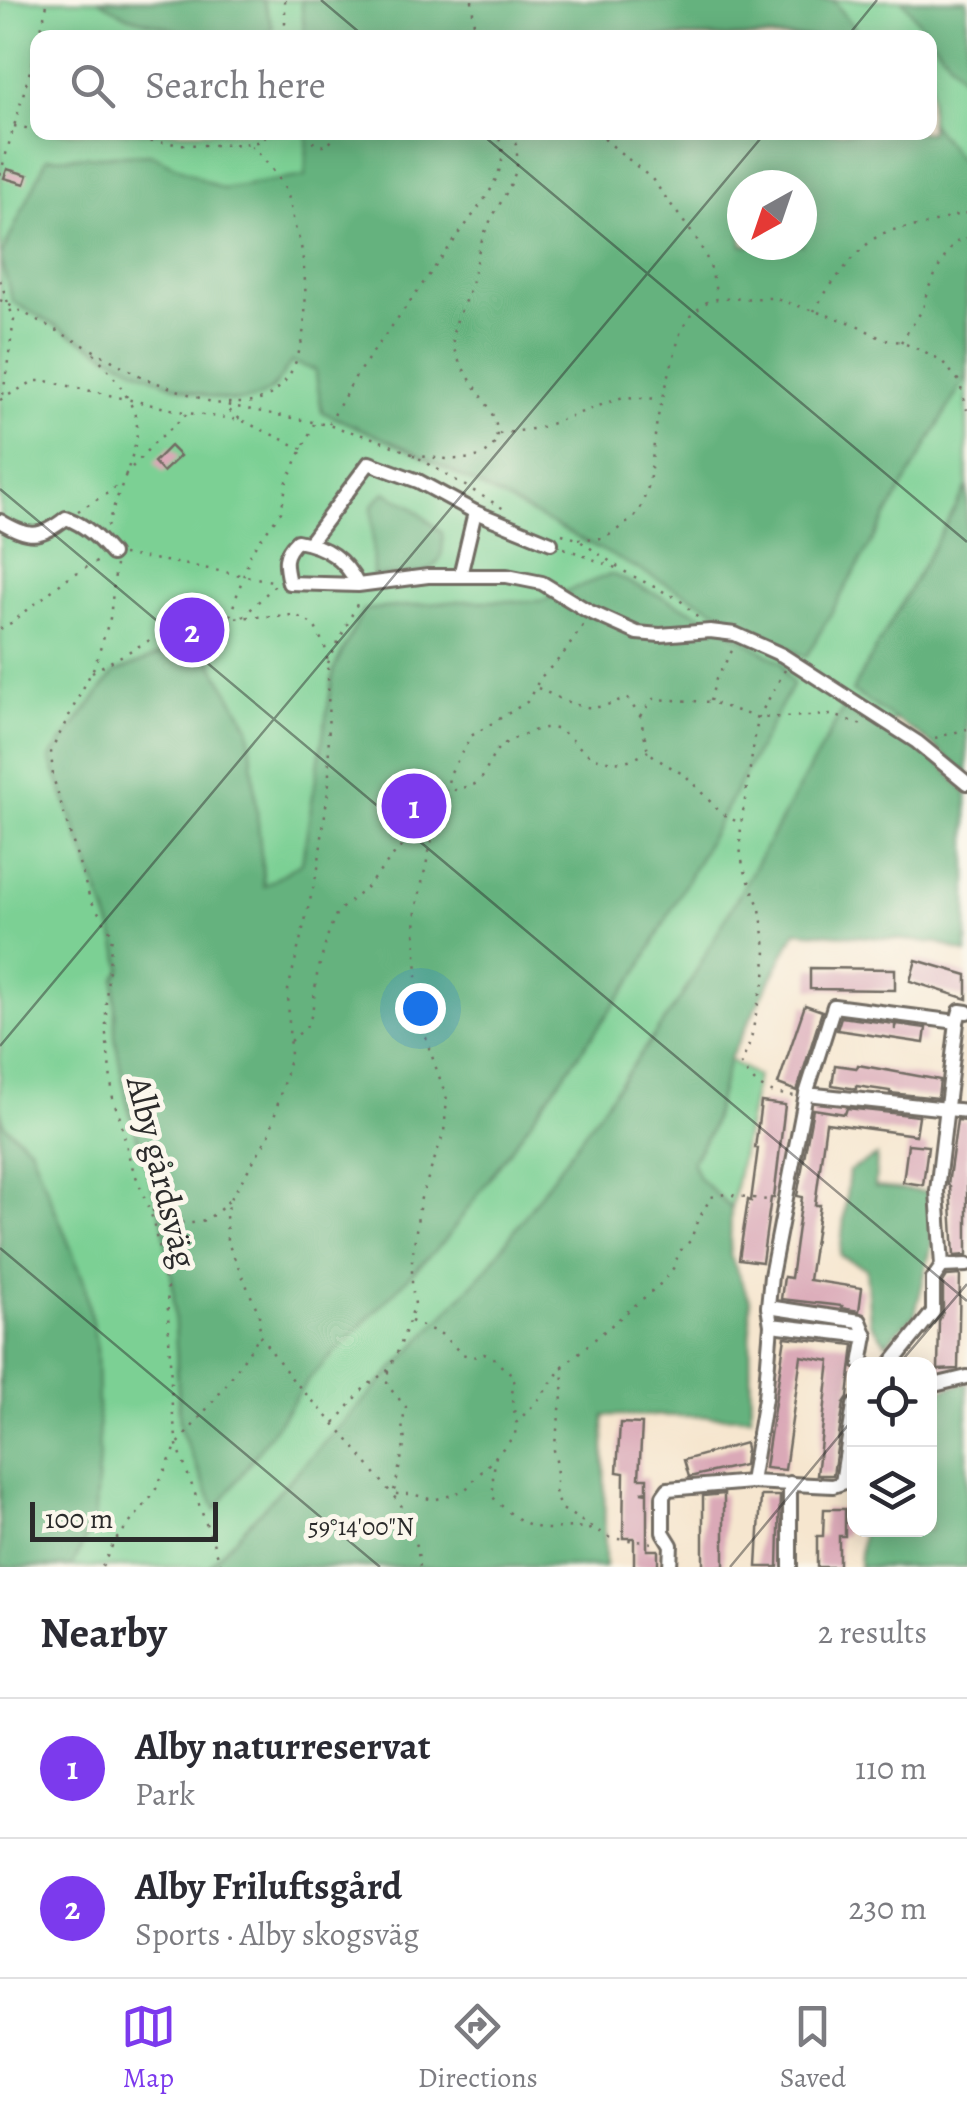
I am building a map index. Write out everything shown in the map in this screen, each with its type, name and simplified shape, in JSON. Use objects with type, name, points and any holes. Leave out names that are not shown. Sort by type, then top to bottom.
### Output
[{"type":"street","points":[[309,543],[369,463],[418,482],[476,512],[552,537]]},
{"type":"street","points":[[460,576],[476,512]]},
{"type":"street","points":[[0,521],[36,535],[66,518],[82,524],[110,555]]},
{"type":"street","points":[[363,584],[339,558],[309,543],[297,541],[288,549],[284,582],[363,584],[428,576],[506,576],[542,583],[588,611],[637,633],[710,631],[740,636],[790,660],[917,742],[967,784]]},
{"type":"street","points":[[751,1482],[765,1398],[771,1276],[806,1094],[834,1006],[962,1017],[937,1191],[942,1266],[933,1280],[933,1312],[897,1357]]},
{"type":"street","points":[[806,1094],[967,1111]]},
{"type":"street","points":[[942,1266],[967,1266]]},
{"type":"street","points":[[768,1307],[860,1320],[866,1336],[862,1357]]},
{"type":"street","points":[[771,1325],[866,1336]]},
{"type":"street","points":[[937,1384],[967,1377]]},
{"type":"street","points":[[670,1567],[671,1544],[663,1532],[663,1496],[668,1489],[751,1482],[833,1486],[842,1483],[848,1447]]},
{"type":"street","points":[[790,1484],[790,1567]]},
{"type":"path","points":[[41,30],[48,0]]},
{"type":"path","points":[[285,0],[285,30]]},
{"type":"path","points":[[472,0],[474,30]]},
{"type":"path","points":[[0,174],[30,70]]},
{"type":"path","points":[[13,126],[30,129]]},
{"type":"path","points":[[135,140],[238,146],[265,140]]},
{"type":"path","points":[[313,140],[326,147],[333,140]]},
{"type":"path","points":[[328,425],[357,374],[489,193],[500,174],[502,140]]},
{"type":"path","points":[[412,454],[446,460],[481,456],[492,448],[497,434],[491,412],[454,351],[453,335],[484,235],[517,168],[515,140]]},
{"type":"path","points":[[606,140],[652,178],[698,241],[710,265],[717,299]]},
{"type":"path","points":[[221,404],[252,402],[275,390],[296,362],[304,329],[304,270],[290,201],[285,187],[249,144]]},
{"type":"path","points":[[813,312],[850,262],[874,238],[910,225],[967,213]]},
{"type":"path","points":[[901,342],[923,309],[940,263],[954,243],[967,238]]},
{"type":"path","points":[[0,280],[14,320],[2,398]]},
{"type":"path","points":[[552,537],[605,538],[642,508],[657,420],[680,330],[691,314],[707,302],[773,298],[855,324],[882,339],[901,342],[941,360],[959,380],[967,410]]},
{"type":"path","points":[[0,300],[146,378],[221,404],[328,425],[376,440],[412,454],[510,512]]},
{"type":"path","points":[[90,349],[116,378],[127,400]]},
{"type":"path","points":[[2,398],[34,381],[48,380],[188,413],[242,420]]},
{"type":"path","points":[[959,380],[967,380]]},
{"type":"path","points":[[497,434],[539,428],[623,397],[662,399]]},
{"type":"path","name":"Alby gårdsväg","points":[[127,400],[138,423],[123,478],[110,555],[110,618],[92,672],[50,751],[53,777],[90,899],[112,934],[106,998],[112,1099],[149,1208],[166,1288],[172,1408],[178,1445],[222,1567]]},
{"type":"path","points":[[221,404],[242,420],[305,450]]},
{"type":"path","points":[[66,518],[111,491],[152,444],[188,413]]},
{"type":"path","points":[[229,619],[252,550],[280,512],[287,481],[305,450],[314,422]]},
{"type":"path","points":[[552,537],[680,600],[710,631]]},
{"type":"path","points":[[576,539],[627,573]]},
{"type":"path","points":[[0,629],[69,576],[110,555],[174,561],[284,582]]},
{"type":"path","points":[[242,618],[284,582]]},
{"type":"path","points":[[328,663],[363,584]]},
{"type":"path","points":[[392,1494],[405,1440],[402,1426],[406,1407],[386,1385],[388,1370],[415,1304],[412,1260],[420,1201],[446,1117],[446,1100],[418,1000],[414,958],[416,910],[451,772],[471,736],[526,702],[582,629],[588,611]]},
{"type":"path","points":[[92,672],[186,620],[295,615],[314,625],[328,663],[329,784],[318,868],[288,990],[290,1058],[270,1133],[232,1197],[216,1216],[188,1224],[168,1220],[149,1208]]},
{"type":"path","points":[[711,702],[716,679],[740,636]]},
{"type":"path","points":[[790,660],[758,718],[741,825],[743,866],[760,908],[766,948],[765,982],[742,1064],[764,1091],[806,1094]]},
{"type":"path","points":[[537,687],[586,707],[602,707],[627,698],[640,716],[648,750],[686,776],[721,813],[741,825]]},
{"type":"path","points":[[640,716],[653,699],[711,702],[758,718],[833,715],[867,726]]},
{"type":"path","points":[[289,1042],[306,1028],[312,1014],[317,975],[337,912],[364,890],[400,848],[439,813],[456,788],[480,782],[501,744],[540,729],[560,730],[590,755],[614,762],[627,761],[648,750]]},
{"type":"path","points":[[917,742],[967,729]]},
{"type":"path","points":[[516,1422],[563,1366],[665,1280],[679,1252],[691,1240],[711,1197],[725,1194],[784,1203]]},
{"type":"path","points":[[232,1197],[226,1214],[227,1241],[259,1314],[260,1336],[404,1510],[420,1567]]},
{"type":"path","points":[[392,1494],[433,1500],[452,1496],[466,1488],[516,1434],[512,1374],[496,1359],[484,1354],[462,1354],[440,1334],[410,1321]]},
{"type":"path","points":[[102,1567],[114,1542],[152,1495],[178,1445],[260,1336]]},
{"type":"path","points":[[563,1366],[556,1432],[556,1497],[562,1509],[610,1538],[671,1544]]},
{"type":"path","points":[[334,1424],[364,1388],[388,1370]]},
{"type":"path","points":[[496,1454],[493,1497],[502,1507],[532,1525],[550,1530],[564,1526],[602,1532]]},
{"type":"green space","points":[[0,0],[967,0],[967,686],[863,736],[596,1281],[564,1567],[0,1567]]},
{"type":"green space","points":[[98,0],[263,0],[273,28],[176,30],[127,16]]},
{"type":"green space","points":[[301,0],[833,0],[857,30],[304,30]]},
{"type":"green space","points":[[902,0],[967,0],[967,84],[937,45],[937,30],[925,30]]},
{"type":"green space","points":[[937,131],[967,169],[967,375],[806,657],[412,451],[322,412],[315,370],[291,362],[261,396],[237,401],[207,396],[136,369],[13,302],[0,258],[47,158],[151,154],[222,189],[305,176],[308,140],[937,140]]},
{"type":"green space","points":[[967,487],[967,774],[925,739],[852,691]]},
{"type":"green space","points":[[385,492],[410,505],[442,533],[439,560],[432,568],[412,574],[373,576],[372,505]]},
{"type":"green space","points":[[611,574],[702,615],[782,663],[793,684],[638,972],[446,1239],[310,1378],[216,1510],[180,1429],[173,1286],[162,1218],[127,1103],[115,1037],[115,979],[122,969],[113,932],[50,758],[114,673],[198,639],[249,727],[264,886],[302,862],[334,669],[363,610],[459,601],[541,601]]},
{"type":"green space","points":[[846,704],[944,768],[967,794],[967,954],[939,943],[796,931],[729,1060],[710,1131],[692,1161],[699,1178],[731,1208],[730,1255],[750,1301],[751,1417],[604,1415],[605,1567],[208,1567],[486,1270],[682,996]]},
{"type":"green space","points":[[729,1060],[757,1076],[731,1208],[699,1178],[692,1162],[710,1131]]},
{"type":"green space","points":[[0,1108],[4,1125],[30,1147],[84,1281],[97,1349],[99,1458],[94,1521],[72,1567],[0,1567]]},
{"type":"green space","points":[[877,1156],[875,1187],[928,1192],[932,1244],[915,1314],[886,1343],[870,1322],[866,1268],[840,1256],[849,1171]]},
{"type":"green space","points":[[967,1383],[967,1567],[859,1567],[861,1537],[937,1537],[937,1390]]},
{"type":"building","points":[[7,169],[28,175],[25,184],[4,178]]},
{"type":"building","points":[[170,446],[180,456],[163,472],[154,462]]},
{"type":"building","points":[[916,960],[967,975],[967,999],[910,981]]},
{"type":"building","points":[[810,968],[895,969],[895,990],[810,989]]},
{"type":"building","points":[[805,1005],[822,1011],[797,1091],[778,1084]]},
{"type":"building","points":[[841,1017],[895,1024],[895,1030],[897,1024],[926,1028],[924,1043],[837,1030]]},
{"type":"building","points":[[835,1065],[858,1065],[940,1080],[938,1098],[832,1085]]},
{"type":"building","points":[[761,1102],[785,1105],[762,1262],[739,1259],[748,1200],[751,1201]]},
{"type":"building","points":[[847,1108],[919,1116],[916,1135],[826,1123],[809,1280],[862,1288],[859,1311],[781,1299],[784,1277],[791,1278],[802,1197],[797,1196],[813,1109],[845,1114]]},
{"type":"building","points":[[957,1120],[967,1121],[967,1255],[954,1256],[948,1185]]},
{"type":"building","points":[[908,1144],[928,1146],[923,1185],[903,1182]]},
{"type":"building","points":[[960,1275],[958,1369],[938,1370],[943,1282],[947,1276]]},
{"type":"building","points":[[785,1337],[854,1345],[853,1357],[847,1357],[847,1398],[833,1475],[817,1475],[830,1361],[801,1356],[785,1470],[765,1468]]},
{"type":"building","points":[[620,1423],[642,1424],[639,1478],[647,1478],[647,1491],[641,1492],[647,1493],[647,1550],[658,1550],[658,1567],[634,1567],[634,1538],[623,1538],[624,1473],[617,1472]]},
{"type":"building","points":[[745,1443],[744,1465],[689,1477],[684,1460]]},
{"type":"building","points":[[724,1494],[724,1567],[703,1567],[703,1496]]},
{"type":"building","points":[[761,1496],[780,1496],[778,1567],[757,1567]]},
{"type":"building","points":[[824,1509],[845,1509],[845,1536],[839,1536],[839,1567],[817,1567],[817,1536],[823,1536]]},
{"type":"place","name":"Alby Friluftsgård","points":[[192,630]]},
{"type":"place","name":"Alby naturreservat","points":[[414,806]]}]
